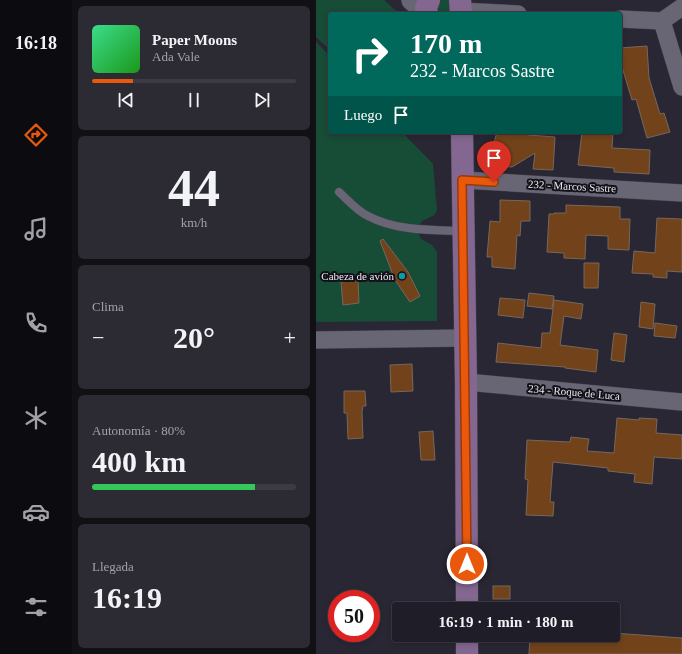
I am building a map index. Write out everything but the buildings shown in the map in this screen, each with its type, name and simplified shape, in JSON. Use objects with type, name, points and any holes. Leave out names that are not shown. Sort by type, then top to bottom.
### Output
[{"type":"main road","points":[[462,134],[466,382],[467,602]]},
{"type":"main road","points":[[467,642],[467,654]]},
{"type":"street","points":[[460,5],[505,12]]},
{"type":"street","points":[[622,19],[662,21],[682,7]]},
{"type":"street","points":[[662,21],[682,87]]},
{"type":"street","name":"232 - Marcos Sastre","points":[[462,180],[682,193]]},
{"type":"street","points":[[316,340],[465,338]]},
{"type":"street","name":"234 - Roque de Luca","points":[[466,382],[682,402]]},
{"type":"lane","points":[[339,192],[367,216],[388,224],[417,230],[463,230]]},
{"type":"green space","points":[[316,0],[384,0],[396,11],[328,12],[328,48],[316,37]]},
{"type":"green space","points":[[437,0],[452,0],[455,12],[434,12]]},
{"type":"green space","points":[[316,42],[328,54],[328,134],[404,134],[433,164],[437,211],[433,216],[422,221],[417,230],[421,239],[432,245],[437,252],[437,321],[316,322]]},
{"type":"place","name":"Cabeza de avión","points":[[402,276]]},
{"type":"route","points":[[467,564],[466,382],[462,180],[494,182]]}]
